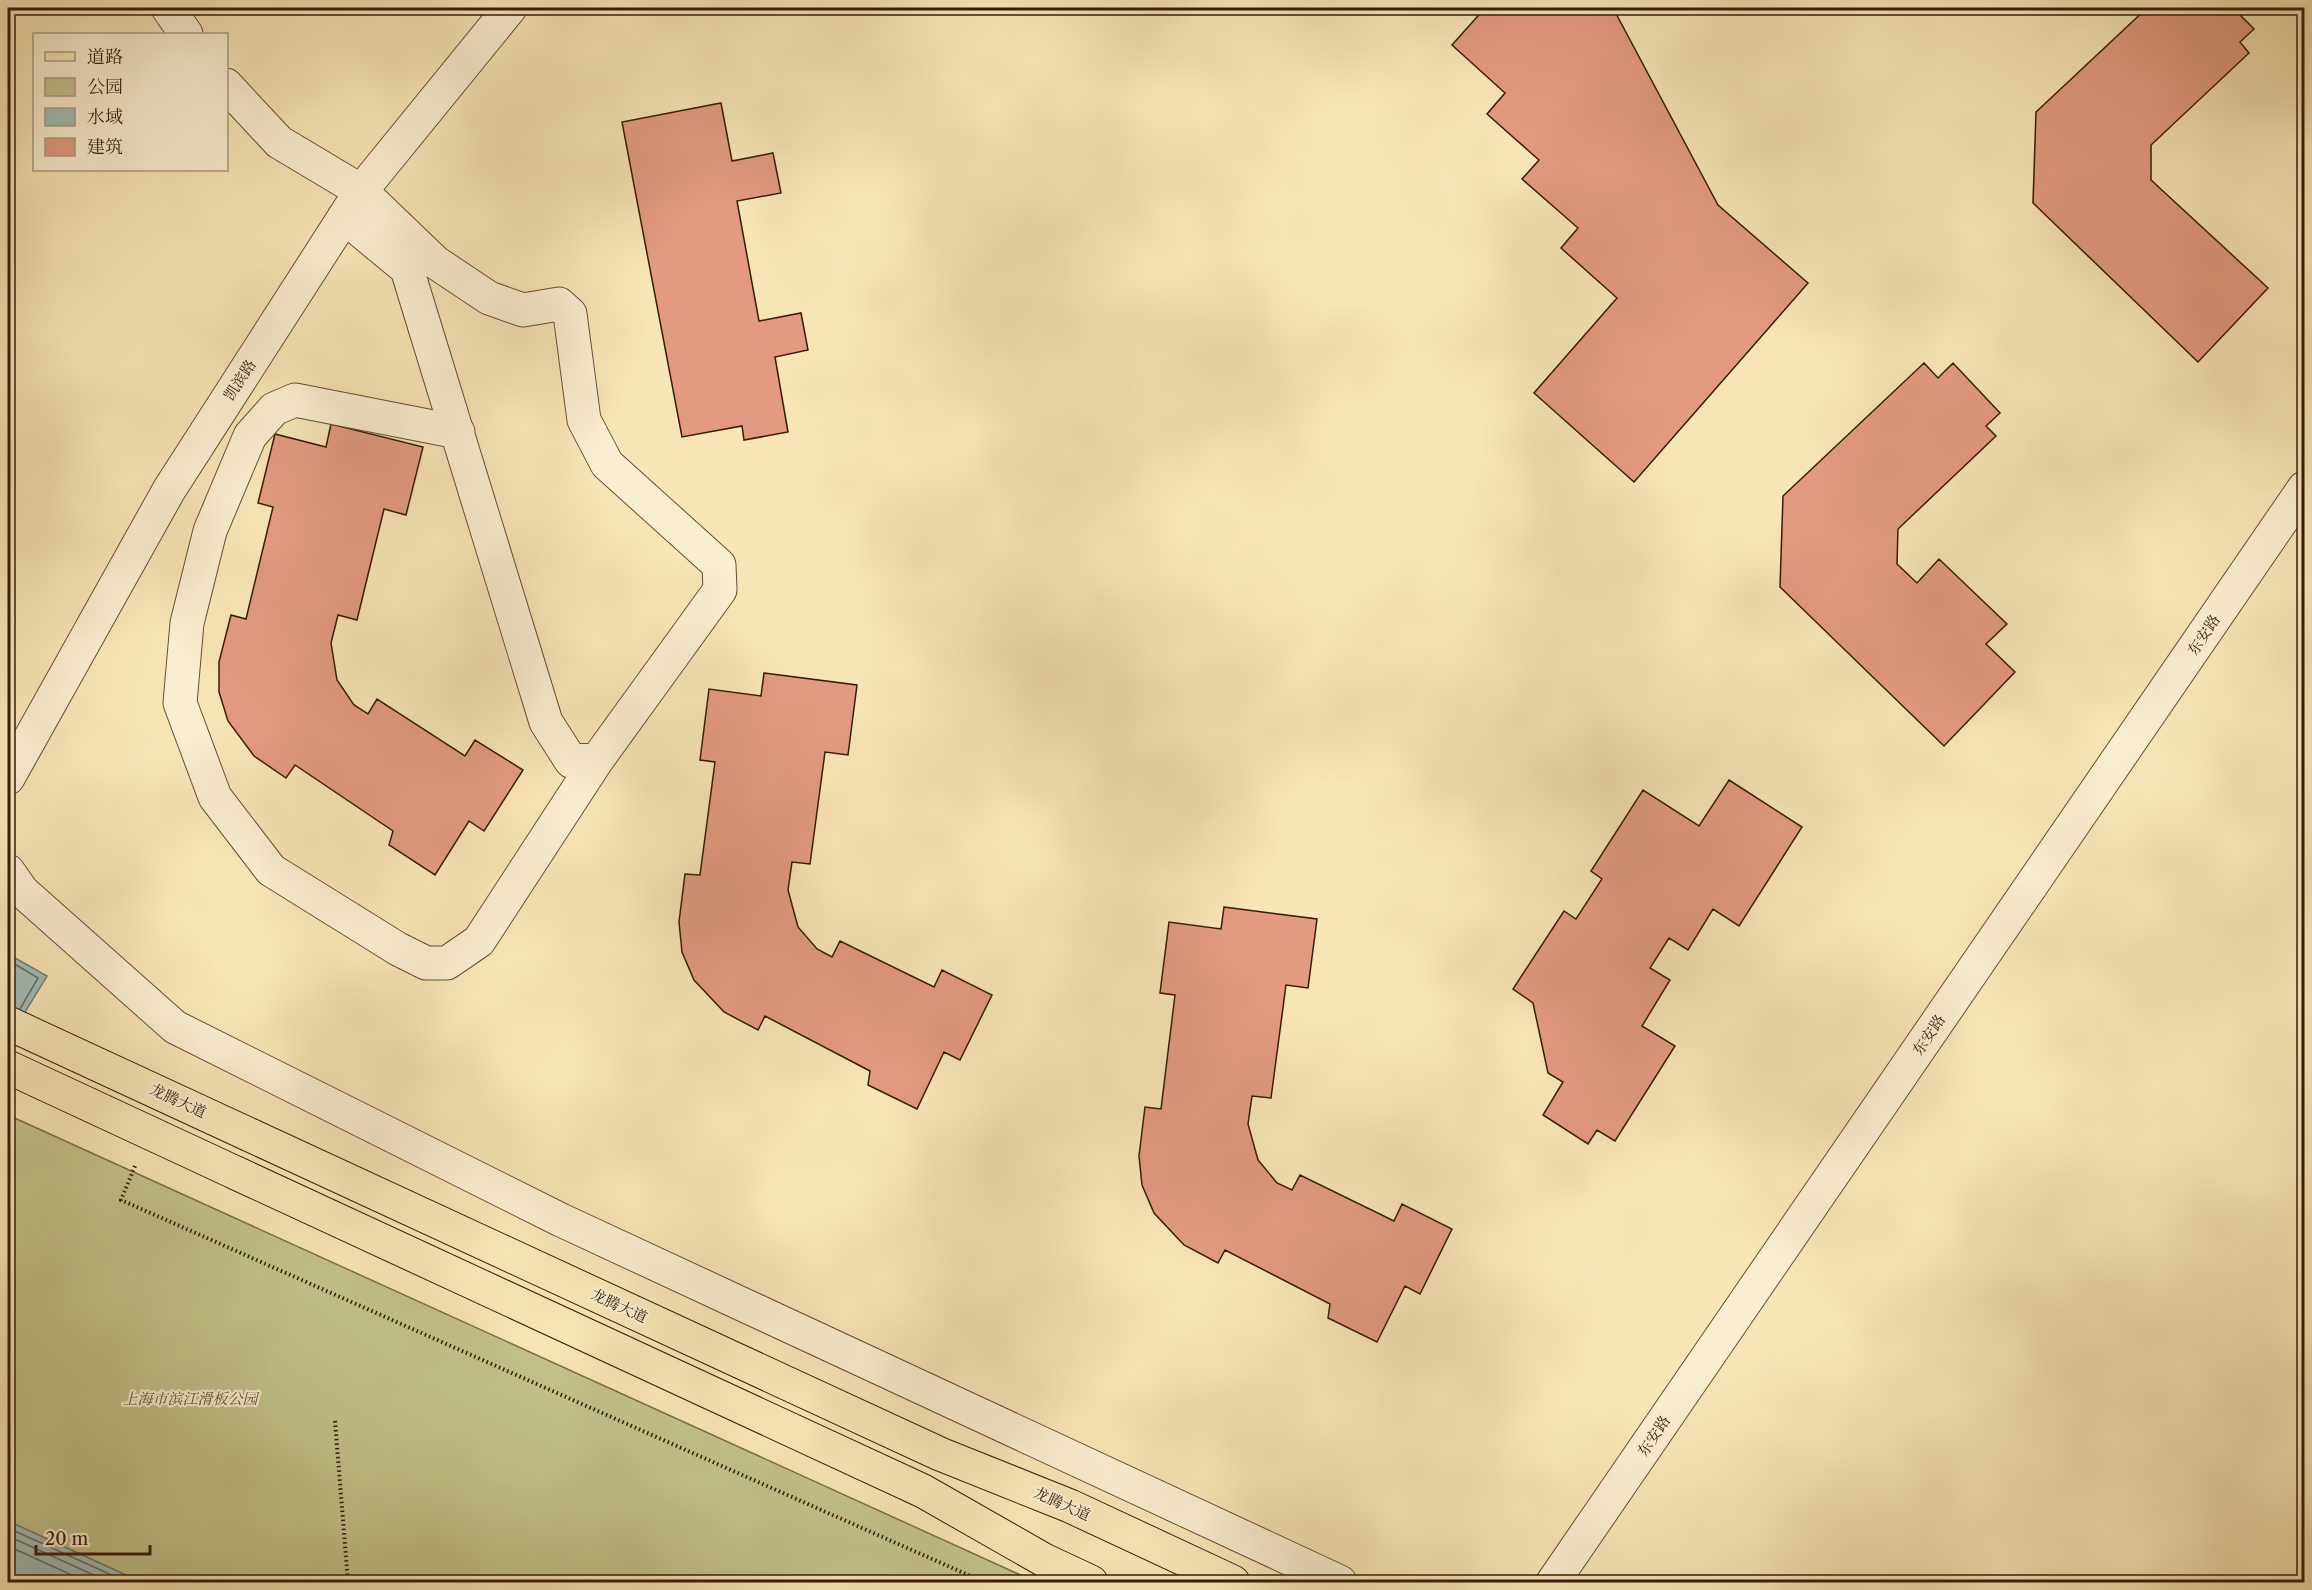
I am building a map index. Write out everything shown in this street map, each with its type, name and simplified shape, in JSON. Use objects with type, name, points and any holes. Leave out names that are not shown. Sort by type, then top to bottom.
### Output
[{"type":"main road","name":"龙腾大道","points":[[8,1023],[940,1454],[1070,1506],[1233,1582]]},
{"type":"main road","points":[[8,1067],[923,1491],[1044,1560],[1091,1582]]},
{"type":"street","points":[[168,8],[185,33]]},
{"type":"street","name":"凯滨路","points":[[8,778],[169,490],[352,204],[510,8]]},
{"type":"street","points":[[228,87],[279,142],[352,204],[489,298],[523,310],[559,304],[570,314],[584,420],[607,464],[719,565],[720,590],[597,760],[479,940],[447,963],[426,963],[398,949],[271,870],[215,797],[180,703],[187,623],[210,531],[250,436],[274,409],[295,399],[458,432]]},
{"type":"street","points":[[352,204],[408,269],[546,722],[571,761],[597,760]]},
{"type":"street","name":"东安路","points":[[1553,1582],[2304,488]]},
{"type":"street","points":[[8,871],[22,891],[176,1027],[561,1220],[1340,1582]]},
{"type":"path","points":[[138,1158],[122,1200],[984,1582]]},
{"type":"path","points":[[335,1421],[348,1582]]},
{"type":"green space","name":"上海市滨江滑板公园","points":[[8,1115],[1036,1582],[141,1582],[8,1521]]},
{"type":"water","points":[[8,954],[47,976],[8,1040]]},
{"type":"water","points":[[8,1521],[141,1582],[8,1582]]},
{"type":"building","points":[[1485,8],[1613,8],[1718,205],[1808,283],[1634,482],[1534,393],[1617,298],[1561,248],[1578,228],[1522,179],[1539,160],[1487,114],[1505,93],[1452,45]]},
{"type":"building","points":[[2147,8],[2233,8],[2254,29],[2240,42],[2249,53],[2151,145],[2151,180],[2268,288],[2198,362],[2033,203],[2036,112]]},
{"type":"building","points":[[721,103],[732,161],[773,153],[781,193],[737,201],[759,321],[801,313],[808,350],[775,357],[788,432],[744,440],[742,426],[682,437],[622,122]]},
{"type":"building","points":[[1924,363],[1938,378],[1953,363],[2000,413],[1986,426],[1996,436],[1898,529],[1897,564],[1917,583],[1939,559],[2007,624],[1986,644],[2015,672],[1944,746],[1780,587],[1783,496]]},
{"type":"building","points":[[331,424],[423,447],[406,515],[384,509],[357,620],[338,615],[331,643],[337,680],[354,705],[368,714],[377,699],[465,756],[475,740],[523,770],[484,831],[469,821],[435,875],[389,845],[393,831],[295,765],[286,778],[254,756],[228,721],[219,692],[219,662],[231,615],[246,619],[273,507],[258,503],[275,434],[326,447]]},
{"type":"building","points":[[764,673],[857,685],[848,755],[825,752],[810,864],[792,862],[788,890],[798,927],[817,949],[832,957],[840,941],[934,987],[942,970],[992,995],[960,1060],[944,1052],[917,1109],[868,1085],[870,1071],[765,1016],[758,1030],[724,1012],[694,980],[682,952],[679,922],[685,874],[700,875],[715,762],[700,760],[709,689],[761,696]]},
{"type":"building","points":[[1729,780],[1802,827],[1739,926],[1713,909],[1688,950],[1669,938],[1650,968],[1670,980],[1642,1026],[1675,1046],[1615,1141],[1597,1130],[1588,1144],[1543,1115],[1563,1082],[1548,1073],[1533,1003],[1513,989],[1564,911],[1576,919],[1602,879],[1591,871],[1643,790],[1699,826]]},
{"type":"building","points":[[1224,907],[1317,919],[1308,988],[1286,985],[1271,1098],[1252,1096],[1248,1124],[1258,1160],[1277,1183],[1292,1190],[1300,1175],[1394,1221],[1402,1204],[1452,1229],[1420,1294],[1405,1286],[1377,1342],[1328,1318],[1330,1304],[1225,1250],[1218,1263],[1184,1245],[1154,1213],[1142,1185],[1139,1156],[1145,1107],[1161,1109],[1175,995],[1160,993],[1169,922],[1221,929]]}]
